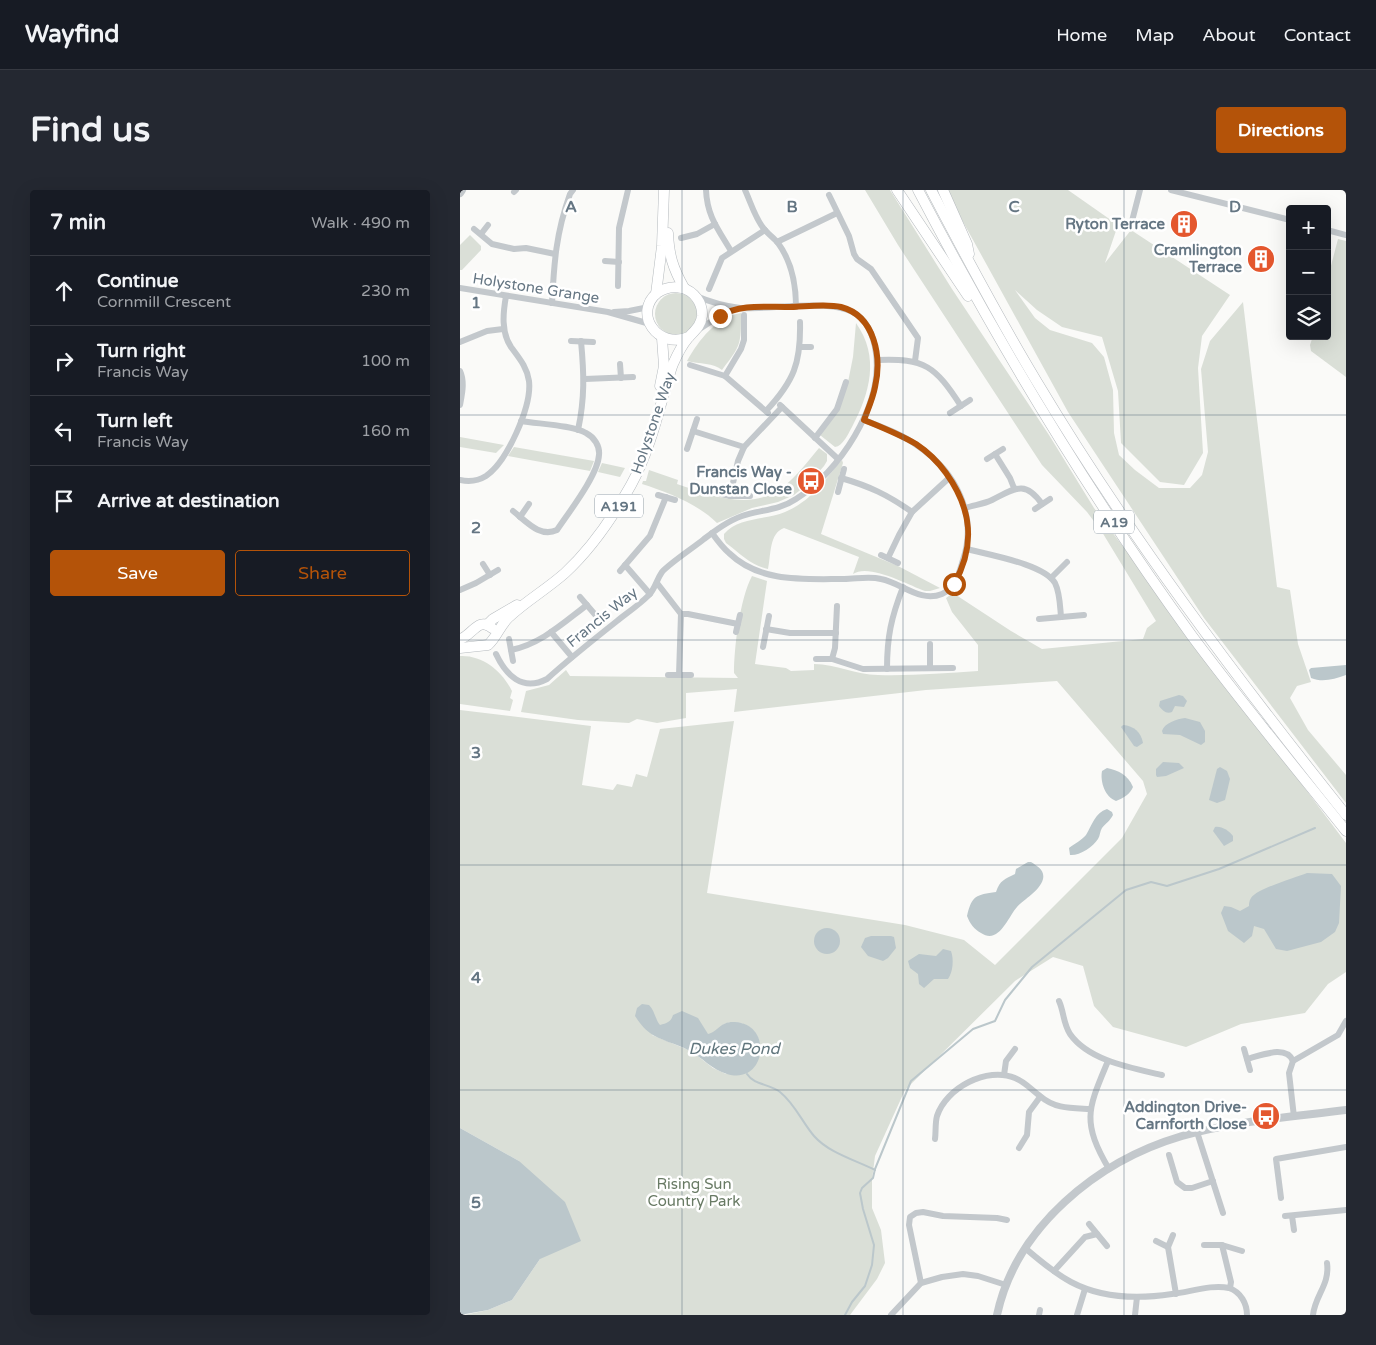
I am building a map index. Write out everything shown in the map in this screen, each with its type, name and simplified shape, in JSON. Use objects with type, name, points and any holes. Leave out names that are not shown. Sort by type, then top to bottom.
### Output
[{"type":"main road","points":[[664,190],[662,246],[656,294],[649,307],[648,316],[655,332],[662,338],[676,341],[692,334]]},
{"type":"main road","points":[[670,190],[668,218],[670,258],[673,269],[684,288],[695,296]]},
{"type":"main road","points":[[897,190],[942,260],[989,322]]},
{"type":"main road","name":"A19","points":[[918,190],[989,322],[1037,405],[1109,515],[1192,636],[1346,831]]},
{"type":"main road","name":"A19","points":[[931,190],[972,269],[1038,383],[1106,492],[1212,644],[1346,815]]},
{"type":"main road","points":[[943,190],[967,244],[972,269]]},
{"type":"main road","points":[[656,294],[665,288],[684,288]]},
{"type":"main road","name":"Holystone Way","points":[[487,643],[508,618],[566,572],[587,551],[604,528],[635,477],[650,442],[672,365],[700,324],[702,308],[695,296]]},
{"type":"main road","name":"Holystone Way","points":[[460,639],[472,632],[478,625],[487,625],[543,586],[561,571],[583,550],[618,501],[644,446],[658,396],[664,366],[662,338]]},
{"type":"main road","points":[[460,648],[470,648],[487,643],[493,630],[487,625]]},
{"type":"main road","points":[[472,632],[472,638],[487,643]]},
{"type":"street","points":[[552,303],[559,226],[573,190]]},
{"type":"street","points":[[618,286],[619,228],[628,190]]},
{"type":"street","points":[[706,190],[707,208],[731,251]]},
{"type":"street","points":[[746,190],[754,213],[765,230],[777,242],[786,257],[794,278],[796,307]]},
{"type":"street","points":[[750,202],[752,190]]},
{"type":"street","points":[[1131,225],[1140,190]]},
{"type":"street","points":[[1171,190],[1286,219]]},
{"type":"street","points":[[828,194],[849,236],[857,259],[871,269],[918,338],[915,361]]},
{"type":"street","points":[[777,242],[837,213]]},
{"type":"street","points":[[681,238],[697,234],[715,224]]},
{"type":"street","points":[[481,234],[488,225]]},
{"type":"street","points":[[474,228],[492,244],[555,254]]},
{"type":"street","points":[[709,289],[719,262],[731,251],[765,230]]},
{"type":"street","points":[[1331,231],[1346,235]]},
{"type":"street","points":[[605,261],[619,262]]},
{"type":"street","name":"Holystone Grange","points":[[460,288],[608,312],[650,324]]},
{"type":"street","points":[[460,480],[477,480],[496,466],[506,452],[521,421],[530,391],[529,378],[524,365],[510,346],[503,329],[503,309],[506,296]]},
{"type":"street","name":"Francis Way","points":[[487,643],[510,676],[526,683],[535,683],[547,679],[650,594],[662,572],[721,526],[741,516],[794,501],[812,487],[838,459],[857,433],[864,420],[875,387],[877,360],[872,334],[857,315],[841,307],[834,306],[740,308],[695,296]]},
{"type":"street","name":"Holystone Grange","points":[[608,312],[629,311],[649,307]]},
{"type":"street","name":"Francis Way","points":[[692,334],[724,313],[740,308]]},
{"type":"street","points":[[724,376],[741,350],[744,340],[744,315]]},
{"type":"street","points":[[766,411],[789,383],[795,370],[800,347],[800,322]]},
{"type":"street","points":[[460,342],[487,331],[503,329]]},
{"type":"street","points":[[571,340],[593,342]]},
{"type":"street","points":[[578,430],[584,407],[585,379],[581,341]]},
{"type":"street","points":[[800,347],[812,347]]},
{"type":"street","points":[[877,360],[898,359],[915,361],[928,367],[946,383],[961,406]]},
{"type":"street","points":[[620,364],[621,378]]},
{"type":"street","points":[[690,365],[724,376],[772,417]]},
{"type":"street","points":[[460,371],[463,387],[460,406]]},
{"type":"street","points":[[585,379],[633,377]]},
{"type":"street","points":[[815,438],[836,409],[846,382]]},
{"type":"street","points":[[950,413],[970,400]]},
{"type":"street","points":[[775,401],[838,459]]},
{"type":"street","points":[[730,496],[738,462],[744,447],[782,407]]},
{"type":"street","points":[[687,449],[697,419]]},
{"type":"street","points":[[712,533],[729,554],[760,573],[799,578],[874,578],[889,581],[920,595],[937,595],[950,589],[957,578],[969,540],[969,527],[965,508],[958,491],[936,461],[916,444],[864,420]]},
{"type":"street","points":[[513,511],[542,533],[550,533],[557,530],[596,468],[600,454],[599,447],[588,434],[578,430],[521,421]]},
{"type":"street","points":[[693,431],[744,447]]},
{"type":"street","points":[[987,459],[1003,449]]},
{"type":"street","points":[[995,454],[1014,488]]},
{"type":"street","points":[[838,492],[844,469]]},
{"type":"street","points":[[841,478],[872,487],[912,512]]},
{"type":"street","points":[[888,558],[912,512],[949,478]]},
{"type":"street","points":[[965,508],[990,501],[1014,488],[1029,490],[1036,495],[1042,504]]},
{"type":"street","points":[[721,494],[750,496]]},
{"type":"street","points":[[658,495],[675,500]]},
{"type":"street","points":[[620,571],[650,536],[666,497]]},
{"type":"street","points":[[1035,509],[1050,499]]},
{"type":"street","points":[[520,517],[529,504]]},
{"type":"street","points":[[967,549],[1037,568],[1051,578],[1059,593],[1061,617]]},
{"type":"street","points":[[882,555],[898,562]]},
{"type":"street","points":[[1051,578],[1067,562]]},
{"type":"street","points":[[483,564],[490,575]]},
{"type":"street","points":[[625,565],[650,594]]},
{"type":"street","points":[[460,590],[498,570]]},
{"type":"street","points":[[657,583],[681,614],[679,675]]},
{"type":"street","points":[[887,670],[887,643],[903,587]]},
{"type":"street","points":[[580,597],[598,618]]},
{"type":"street","points":[[511,650],[524,648],[541,640],[587,605]]},
{"type":"street","points":[[832,659],[836,633],[837,606]]},
{"type":"street","points":[[681,614],[738,624]]},
{"type":"street","points":[[736,632],[740,615]]},
{"type":"street","points":[[1039,619],[1084,615]]},
{"type":"street","points":[[762,647],[769,616]]},
{"type":"street","points":[[766,629],[790,633],[836,633]]},
{"type":"street","points":[[551,632],[572,657]]},
{"type":"street","points":[[509,639],[513,661]]},
{"type":"street","name":"Francis Way","points":[[487,643],[496,654]]},
{"type":"street","points":[[930,644],[930,668]]},
{"type":"street","points":[[816,659],[832,659],[863,670],[953,668]]},
{"type":"street","points":[[668,675],[691,675]]},
{"type":"street","points":[[1059,1001],[1064,1022],[1071,1034],[1084,1047],[1108,1061],[1162,1075]]},
{"type":"street","points":[[1294,1117],[1289,1074],[1293,1061],[1338,1035],[1346,1021]]},
{"type":"street","points":[[1004,1075],[1006,1061],[1015,1049]]},
{"type":"street","points":[[1244,1049],[1250,1070]]},
{"type":"street","points":[[1247,1059],[1275,1051],[1292,1057],[1293,1061]]},
{"type":"street","points":[[1108,1061],[1093,1096],[1090,1109],[1091,1128],[1097,1147],[1109,1169]]},
{"type":"street","points":[[935,1139],[937,1116],[946,1101],[959,1086],[986,1076],[1004,1075],[1015,1078],[1049,1103],[1062,1108],[1090,1109]]},
{"type":"street","points":[[1019,1148],[1027,1135],[1029,1112],[1040,1097]]},
{"type":"street","points":[[997,1315],[1006,1285],[1025,1248],[1037,1231],[1062,1205],[1088,1183],[1109,1169],[1158,1145],[1197,1132],[1225,1126],[1346,1110]]},
{"type":"street","points":[[1197,1132],[1222,1210],[1213,1209]]},
{"type":"street","points":[[1281,1198],[1276,1159],[1346,1148]]},
{"type":"street","points":[[1169,1155],[1177,1182],[1184,1188],[1192,1188],[1213,1181]]},
{"type":"street","points":[[1294,1230],[1289,1216],[1346,1210]]},
{"type":"street","points":[[921,1283],[909,1225],[910,1217],[916,1213],[923,1212],[943,1216],[1007,1220]]},
{"type":"street","points":[[1089,1224],[1107,1246]]},
{"type":"street","points":[[1054,1271],[1085,1237],[1097,1234]]},
{"type":"street","points":[[1173,1235],[1168,1247],[1176,1294]]},
{"type":"street","points":[[1156,1242],[1168,1247]]},
{"type":"street","points":[[1204,1245],[1222,1245],[1242,1252]]},
{"type":"street","points":[[1222,1245],[1231,1282],[1230,1288]]},
{"type":"street","points":[[1025,1248],[1054,1271],[1085,1289],[1137,1297],[1176,1294],[1214,1287],[1230,1288],[1239,1294],[1244,1301],[1247,1315]]},
{"type":"street","points":[[1313,1315],[1314,1305],[1326,1282],[1328,1273],[1326,1263]]},
{"type":"street","points":[[891,1315],[921,1283],[942,1277],[963,1274],[978,1276],[1006,1285]]},
{"type":"street","points":[[1077,1315],[1085,1289]]},
{"type":"street","points":[[1135,1315],[1137,1297]]},
{"type":"green space","name":"Rising Sun Country Park","points":[[865,190],[890,190],[952,289],[1049,435],[1094,508],[1346,843],[1346,972],[1328,984],[1305,1013],[1241,1024],[1186,1047],[1113,1027],[1094,1006],[1083,966],[1053,957],[1015,981],[905,1090],[875,1156],[872,1180],[872,1208],[881,1230],[885,1263],[877,1279],[850,1315],[464,1315],[488,1310],[512,1300],[540,1259],[519,1161],[460,1128],[460,710],[591,726],[582,785],[613,790],[617,784],[632,787],[636,774],[647,777],[660,729],[734,721],[707,893],[905,925],[964,940],[995,965],[1122,838],[1147,794],[1143,781],[1057,681],[926,690],[734,712],[737,689],[686,693],[686,718],[657,723],[637,719],[629,723],[578,720],[521,712],[526,691],[549,685],[566,670],[570,676],[738,678],[734,673],[735,650],[741,610],[752,576],[767,581],[755,664],[786,668],[791,671],[814,670],[814,664],[822,664],[870,675],[915,675],[978,671],[978,645],[952,612],[946,598],[953,593],[1042,649],[1143,639],[1147,628],[1156,621],[1102,532],[1087,512],[1042,465],[898,245]],"holes":[[[675,1019],[710,1041],[724,1024],[740,1023],[752,1029],[756,1034],[761,1047],[761,1056],[726,1074],[713,1068],[691,1051],[652,1035]]]},
{"type":"green space","points":[[948,190],[1068,190],[1118,225],[1105,263],[1131,230],[1230,295],[1202,336],[1198,368],[1203,453],[1184,485],[1160,482],[1121,443],[1118,391],[1102,337],[1062,327],[1037,310],[1015,290],[1035,318],[1050,330],[1092,343],[1104,357],[1113,390],[1114,433],[1119,455],[1159,488],[1190,488],[1202,475],[1208,452],[1201,369],[1210,341],[1243,302],[1277,587],[1290,590],[1298,644],[1311,682],[1297,686],[1290,698],[1308,730],[1346,775],[1346,803],[1204,618],[1068,412],[962,220]]},
{"type":"green space","points":[[470,235],[481,246],[481,250],[460,270],[460,245]]},
{"type":"green space","points":[[1338,239],[1346,241],[1346,377],[1311,351],[1310,345],[1312,340],[1331,340],[1331,266]]},
{"type":"green space","points":[[676,293],[691,299],[697,314],[691,329],[676,335],[661,329],[655,314],[661,299]]},
{"type":"green space","points":[[741,313],[739,344],[722,370],[711,365],[687,361],[697,345],[716,324],[732,315]]},
{"type":"green space","points":[[856,323],[868,349],[870,375],[868,388],[852,427],[845,439],[835,447],[820,435],[848,382],[853,357]]},
{"type":"green space","points":[[460,437],[504,445],[496,453],[460,447]]},
{"type":"green space","points":[[514,447],[594,461],[590,471],[508,456]]},
{"type":"green space","points":[[819,448],[827,454],[827,461],[809,483],[794,495],[778,502],[752,508],[717,523],[692,504],[642,484],[643,481],[646,481],[649,470],[678,480],[677,484],[703,493],[730,499],[757,499],[783,487]]},
{"type":"green space","points":[[842,460],[843,463],[821,534],[898,566],[940,588],[925,591],[899,580],[869,571],[860,571],[853,574],[859,557],[784,528],[779,531],[773,540],[768,569],[751,562],[726,543],[724,534],[737,525],[777,515],[803,502]]},
{"type":"green space","points":[[602,463],[625,468],[620,477],[598,472]]},
{"type":"green space","points":[[460,656],[468,656],[484,661],[503,677],[512,691],[510,698],[513,700],[510,711],[460,704]]},
{"type":"water","points":[[1346,665],[1346,675],[1333,679],[1311,678],[1309,670],[1311,668]]},
{"type":"water","points":[[1179,695],[1183,696],[1187,701],[1184,707],[1175,706],[1172,712],[1168,713],[1159,706],[1160,701]]},
{"type":"water","points":[[1185,718],[1200,722],[1205,731],[1205,742],[1201,745],[1180,735],[1163,734],[1163,728],[1168,724]]},
{"type":"water","points":[[1123,725],[1136,730],[1141,736],[1143,743],[1137,747],[1134,746],[1121,727]]},
{"type":"water","points":[[1163,762],[1179,763],[1184,768],[1166,776],[1157,777],[1156,769]]},
{"type":"water","points":[[1220,767],[1227,771],[1230,779],[1225,800],[1217,803],[1209,800],[1217,769]]},
{"type":"water","points":[[1107,768],[1122,774],[1133,787],[1122,799],[1116,801],[1106,793],[1102,771]]},
{"type":"water","points":[[1107,809],[1113,815],[1102,828],[1096,842],[1081,852],[1070,855],[1069,848],[1086,835],[1097,816]]},
{"type":"water","points":[[1215,827],[1220,827],[1227,831],[1233,836],[1233,841],[1224,846],[1213,831]]},
{"type":"water","points":[[1028,862],[1038,867],[1043,873],[1043,879],[1039,887],[1017,907],[998,933],[987,936],[972,926],[967,916],[973,900],[979,895],[996,892],[1001,882],[1015,874],[1016,869]]},
{"type":"water","points":[[1307,873],[1332,874],[1341,886],[1339,923],[1335,932],[1321,942],[1287,951],[1276,949],[1264,929],[1254,926],[1252,936],[1244,943],[1228,931],[1221,913],[1224,906],[1240,911],[1249,906],[1249,901],[1255,894]]},
{"type":"water","points":[[827,928],[836,932],[840,941],[836,950],[827,954],[818,950],[814,941],[818,932]]},
{"type":"water","points":[[871,936],[894,937],[896,948],[888,958],[883,961],[868,956],[861,947],[865,938]]},
{"type":"water","points":[[943,949],[951,951],[952,954],[950,976],[948,979],[934,979],[924,988],[919,984],[918,974],[910,968],[908,961],[919,954],[936,956]]},
{"type":"water","name":"Dukes Pond","points":[[642,1004],[649,1005],[660,1025],[668,1022],[673,1015],[682,1011],[698,1018],[708,1034],[730,1022],[747,1025],[756,1033],[760,1042],[760,1053],[757,1063],[750,1071],[740,1075],[727,1074],[717,1070],[688,1050],[658,1038],[648,1031],[635,1016],[637,1008]]},
{"type":"water","points":[[460,1128],[519,1161],[565,1202],[581,1241],[540,1259],[512,1300],[488,1310],[460,1315]]},
{"type":"waterway","points":[[845,1315],[852,1302],[865,1286],[872,1265],[874,1245],[860,1193],[862,1188],[873,1178],[911,1081],[973,1029],[995,1021],[1005,1000],[1032,967],[1126,890],[1151,882],[1167,886],[1219,869],[1315,828]]},
{"type":"waterway","points":[[747,1074],[750,1078],[780,1092],[820,1142],[835,1152],[875,1170]]},
{"type":"place","name":"Ryton Terrace","points":[[1184,224]]},
{"type":"place","name":"Cramlington Terrace","points":[[1261,259]]},
{"type":"place","name":"Francis Way - Dunstan Close","points":[[811,481]]},
{"type":"place","name":"Addington Drive- Carnforth Close","points":[[1266,1116]]},
{"type":"route","points":[[720,316],[740,308],[834,306],[850,311],[866,324],[874,340],[877,376],[864,420],[895,433],[927,452],[958,491],[965,508],[969,527],[969,540],[962,566],[954,584]]}]
